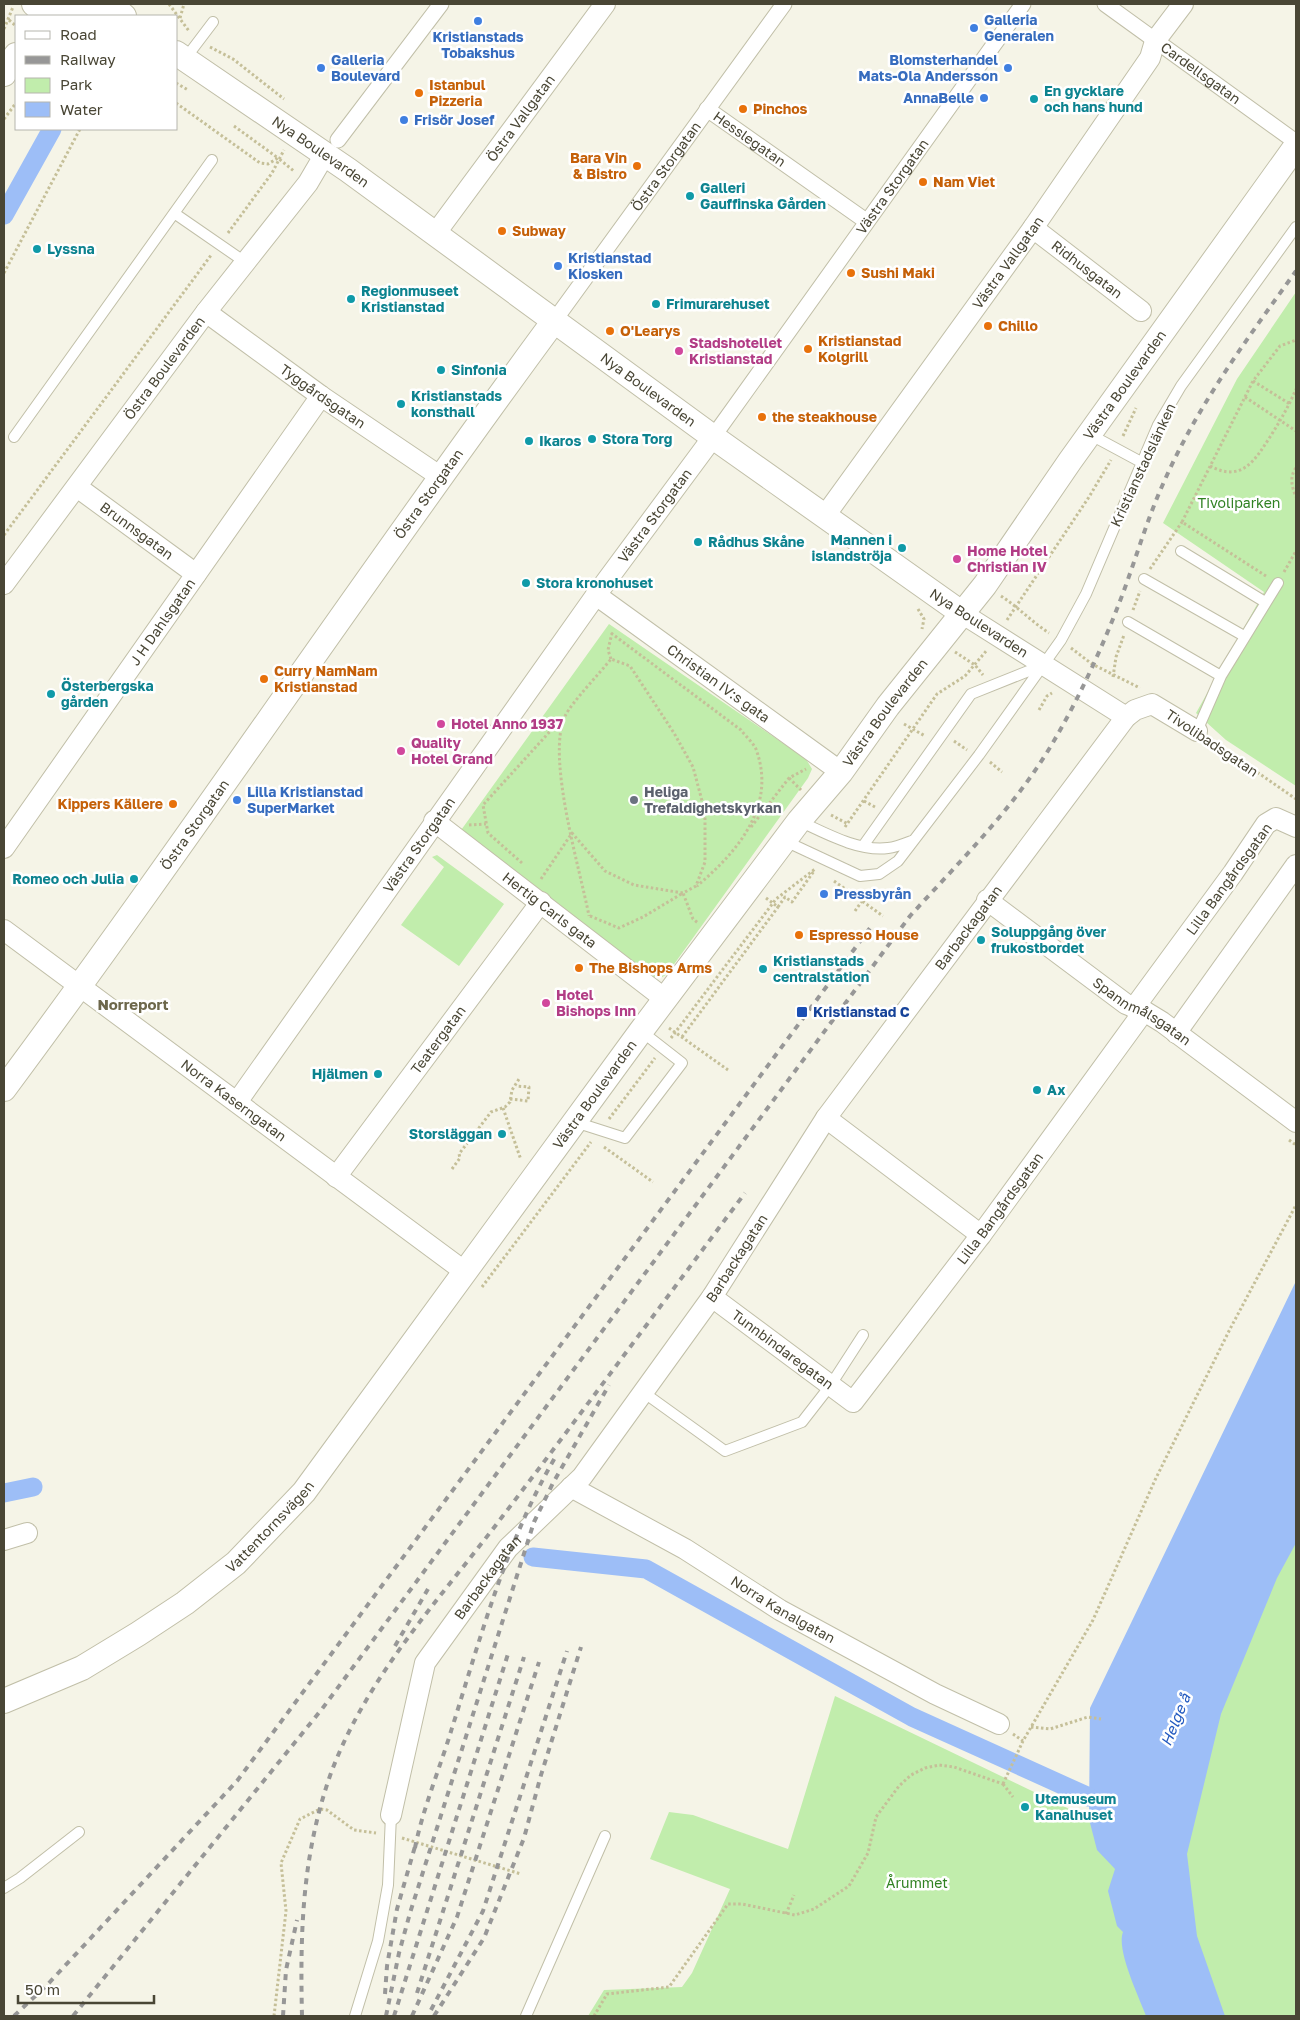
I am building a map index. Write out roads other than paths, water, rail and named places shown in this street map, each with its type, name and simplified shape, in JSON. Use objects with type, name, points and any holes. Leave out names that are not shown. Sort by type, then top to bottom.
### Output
[{"type":"street","name":"Östra Boulevarden","points":[[4,584],[206,312],[308,182],[332,147],[441,4]]},
{"type":"street","name":"Östra Vallgatan","points":[[435,234],[605,4]]},
{"type":"street","name":"Östra Storgatan","points":[[4,1089],[79,988],[441,477],[784,4]]},
{"type":"street","name":"Västra Storgatan","points":[[237,1102],[434,821],[596,595],[713,437],[1023,4]]},
{"type":"street","name":"Cardellsgatan","points":[[1105,4],[1296,144]]},
{"type":"street","name":"Västra Vallgatan","points":[[824,517],[1033,228],[1150,58],[1155,40],[1183,4]]},
{"type":"street","points":[[59,11],[111,15]]},
{"type":"street","name":"Nya Boulevarden","points":[[181,56],[332,147],[435,234],[824,517],[996,636],[1126,717]]},
{"type":"street","name":"Hesslegatan","points":[[707,109],[866,221]]},
{"type":"street","name":"Västra Boulevarden","points":[[464,1271],[653,1015],[799,822],[832,766],[894,699],[963,614],[1296,144]]},
{"type":"street","name":"Ridhusgatan","points":[[1033,228],[1141,311]]},
{"type":"street","name":"Tyggårdsgatan","points":[[206,312],[321,396],[441,477]]},
{"type":"street","name":"J H Dahlsgatan","points":[[4,848],[321,396]]},
{"type":"street","name":"Brunnsgatan","points":[[77,487],[196,574]]},
{"type":"street","name":"Christian IV:s gata","points":[[596,595],[832,766]]},
{"type":"street","name":"Tivolibadsgatan","points":[[1126,717],[1135,710],[1152,704],[1197,731]]},
{"type":"street","name":"Barbackagatan","points":[[391,1825],[424,1663],[508,1548],[582,1476],[712,1297],[826,1118],[987,900],[1126,717]]},
{"type":"street","name":"Lilla Bangårdsgatan","points":[[853,1402],[981,1235],[1139,1010],[1266,824],[1276,818],[1296,827]]},
{"type":"street","name":"Hertig Carls gata","points":[[434,821],[540,890],[594,943],[653,1015]]},
{"type":"street","points":[[1176,1033],[1296,865]]},
{"type":"street","name":"Teatergatan","points":[[336,1177],[540,890]]},
{"type":"street","name":"Spannmålsgatan","points":[[987,900],[1126,1004],[1176,1033],[1296,1122]]},
{"type":"street","name":"Norra Kaserngatan","points":[[4,930],[79,988],[237,1102],[464,1271]]},
{"type":"street","points":[[826,1118],[981,1235]]},
{"type":"street","name":"Vattentornsvägen","points":[[4,1701],[82,1668],[184,1603],[236,1563],[304,1492],[464,1271]]},
{"type":"street","name":"Tunnbindaregatan","points":[[712,1297],[853,1402]]},
{"type":"street","name":"Norra Kanalgatan","points":[[571,1487],[685,1549],[780,1610],[935,1694],[999,1724]]},
{"type":"street","points":[[4,1540],[26,1533]]},
{"type":"lane","points":[[181,56],[200,40],[213,22]]},
{"type":"lane","points":[[14,437],[212,160]]},
{"type":"lane","points":[[174,213],[245,262]]},
{"type":"lane","name":"Kristianstadslänken","points":[[785,841],[819,864],[860,876],[879,874],[898,861],[979,755],[1061,640],[1086,594],[1158,425],[1181,386],[1296,227]]},
{"type":"lane","points":[[1089,434],[1141,462]]},
{"type":"lane","points":[[1181,550],[1264,602]]},
{"type":"lane","points":[[1144,580],[1244,636]]},
{"type":"lane","points":[[1197,731],[1220,676],[1264,602],[1278,583]]},
{"type":"lane","points":[[1128,622],[1220,676]]},
{"type":"lane","points":[[863,846],[971,694],[1042,665]]},
{"type":"lane","points":[[799,822],[838,838],[874,849],[889,848],[914,840]]},
{"type":"lane","points":[[574,1121],[625,1138],[682,1063],[662,1048],[653,1015]]},
{"type":"lane","points":[[643,1392],[725,1451],[802,1422],[830,1386],[863,1335]]},
{"type":"lane","points":[[355,2016],[379,1932],[388,1885],[391,1825]]},
{"type":"lane","points":[[4,1888],[20,1878],[79,1832]]},
{"type":"lane","points":[[526,2016],[605,1836]]},
{"type":"water","name":"Helge å","points":[[1296,1281],[1296,1543],[1277,1578],[1221,1714],[1187,1854],[1197,1936],[1225,2016],[1146,2016],[1125,1961],[1122,1940],[1123,1932],[1117,1926],[1108,1891],[1115,1869],[1097,1850],[1089,1819],[1090,1708]]},
{"type":"waterway","points":[[4,215],[51,130]]},
{"type":"waterway","points":[[4,1493],[33,1487]]},
{"type":"waterway","points":[[533,1557],[646,1569],[912,1717],[1089,1797]]},
{"type":"railway","points":[[73,2016],[322,1709],[910,916],[1006,809],[1040,763],[1073,706],[1098,654],[1120,601],[1157,498],[1176,455],[1207,400],[1296,271]]},
{"type":"railway","points":[[14,2016],[48,1984],[237,1781],[870,928]]},
{"type":"railway","points":[[302,2016],[303,1923],[305,1893],[314,1834],[321,1803],[331,1773],[346,1738],[364,1704],[430,1608],[533,1477],[745,1193]]},
{"type":"railway","points":[[386,2016],[399,1953],[410,1913],[534,1522],[553,1483],[609,1385]]},
{"type":"railway","points":[[415,1848],[427,1804],[509,1554],[523,1521],[556,1456]]},
{"type":"railway","points":[[395,1646],[428,1589]]},
{"type":"railway","points":[[434,2016],[484,1938],[524,1838],[541,1775],[581,1647]]},
{"type":"railway","points":[[431,2010],[483,1911],[567,1651]]},
{"type":"railway","points":[[394,2016],[508,1654]]},
{"type":"railway","points":[[417,1993],[524,1657]]},
{"type":"railway","points":[[412,2016],[457,1917],[539,1662]]},
{"type":"railway","points":[[385,1994],[387,1966],[397,1909],[416,1843]]},
{"type":"railway","points":[[283,2016],[286,1970],[297,1920]]},
{"type":"place","name":"Kristianstads Tobakshus","points":[[478,21]]},
{"type":"place","name":"Galleria Generalen","points":[[974,28]]},
{"type":"place","name":"Galleria Boulevard","points":[[321,68]]},
{"type":"place","name":"Blomsterhandel Mats-Ola Andersson","points":[[1008,68]]},
{"type":"place","name":"Istanbul Pizzeria","points":[[419,93]]},
{"type":"place","name":"AnnaBelle","points":[[984,98]]},
{"type":"place","name":"En gycklare och hans hund","points":[[1034,99]]},
{"type":"place","name":"Pinchos","points":[[743,109]]},
{"type":"place","name":"Frisör Josef","points":[[404,120]]},
{"type":"place","name":"Bara Vin & Bistro","points":[[637,166]]},
{"type":"place","name":"Nam Viet","points":[[923,182]]},
{"type":"place","name":"Galleri Gauffinska Gården","points":[[690,196]]},
{"type":"place","name":"Subway","points":[[502,231]]},
{"type":"place","name":"Lyssna","points":[[37,249]]},
{"type":"place","name":"Kristianstad Kiosken","points":[[558,266]]},
{"type":"place","name":"Sushi Maki","points":[[851,273]]},
{"type":"place","name":"Regionmuseet Kristianstad","points":[[351,299]]},
{"type":"place","name":"Frimurarehuset","points":[[656,304]]},
{"type":"place","name":"Chillo","points":[[988,326]]},
{"type":"place","name":"O'Learys","points":[[610,331]]},
{"type":"place","name":"Kristianstad Kolgrill","points":[[808,349]]},
{"type":"place","name":"Stadshotellet Kristianstad","points":[[679,351]]},
{"type":"place","name":"Sinfonia","points":[[441,370]]},
{"type":"place","name":"Kristianstads konsthall","points":[[401,404]]},
{"type":"place","name":"the steakhouse","points":[[762,417]]},
{"type":"place","name":"Stora Torg","points":[[592,439]]},
{"type":"place","name":"Ikaros","points":[[529,441]]},
{"type":"place","name":"Rådhus Skåne","points":[[698,542]]},
{"type":"place","name":"Mannen i islandströja","points":[[902,548]]},
{"type":"place","name":"Home Hotel Christian IV","points":[[957,559]]},
{"type":"place","name":"Stora kronohuset","points":[[526,583]]},
{"type":"place","name":"Curry NamNam Kristianstad","points":[[264,679]]},
{"type":"place","name":"Österbergska gården","points":[[51,694]]},
{"type":"place","name":"Hotel Anno 1937","points":[[441,724]]},
{"type":"place","name":"Quality Hotel Grand","points":[[401,751]]},
{"type":"place","name":"Lilla Kristianstad SuperMarket","points":[[237,800]]},
{"type":"place","name":"Heliga Trefaldighetskyrkan","points":[[634,800]]},
{"type":"place","name":"Kippers Källere","points":[[173,804]]},
{"type":"place","name":"Romeo och Julia","points":[[134,879]]},
{"type":"place","name":"Pressbyrån","points":[[824,894]]},
{"type":"place","name":"Espresso House","points":[[799,935]]},
{"type":"place","name":"Soluppgång över frukostbordet","points":[[981,940]]},
{"type":"place","name":"The Bishops Arms","points":[[579,968]]},
{"type":"place","name":"Kristianstads centralstation","points":[[763,969]]},
{"type":"place","name":"Hotel Bishops Inn","points":[[546,1003]]},
{"type":"place","name":"Kristianstad C","points":[[802,1012]]},
{"type":"place","name":"Hjälmen","points":[[378,1074]]},
{"type":"place","name":"Ax","points":[[1037,1090]]},
{"type":"place","name":"Storsläggan","points":[[502,1134]]},
{"type":"place","name":"Utemuseum Kanalhuset","points":[[1025,1807]]},
{"type":"district","name":"Norreport","points":[[133,1005]]},
{"type":"park label","name":"Tivoliparken","points":[[1239,503]]},
{"type":"park label","name":"Årummet","points":[[917,1883]]}]
